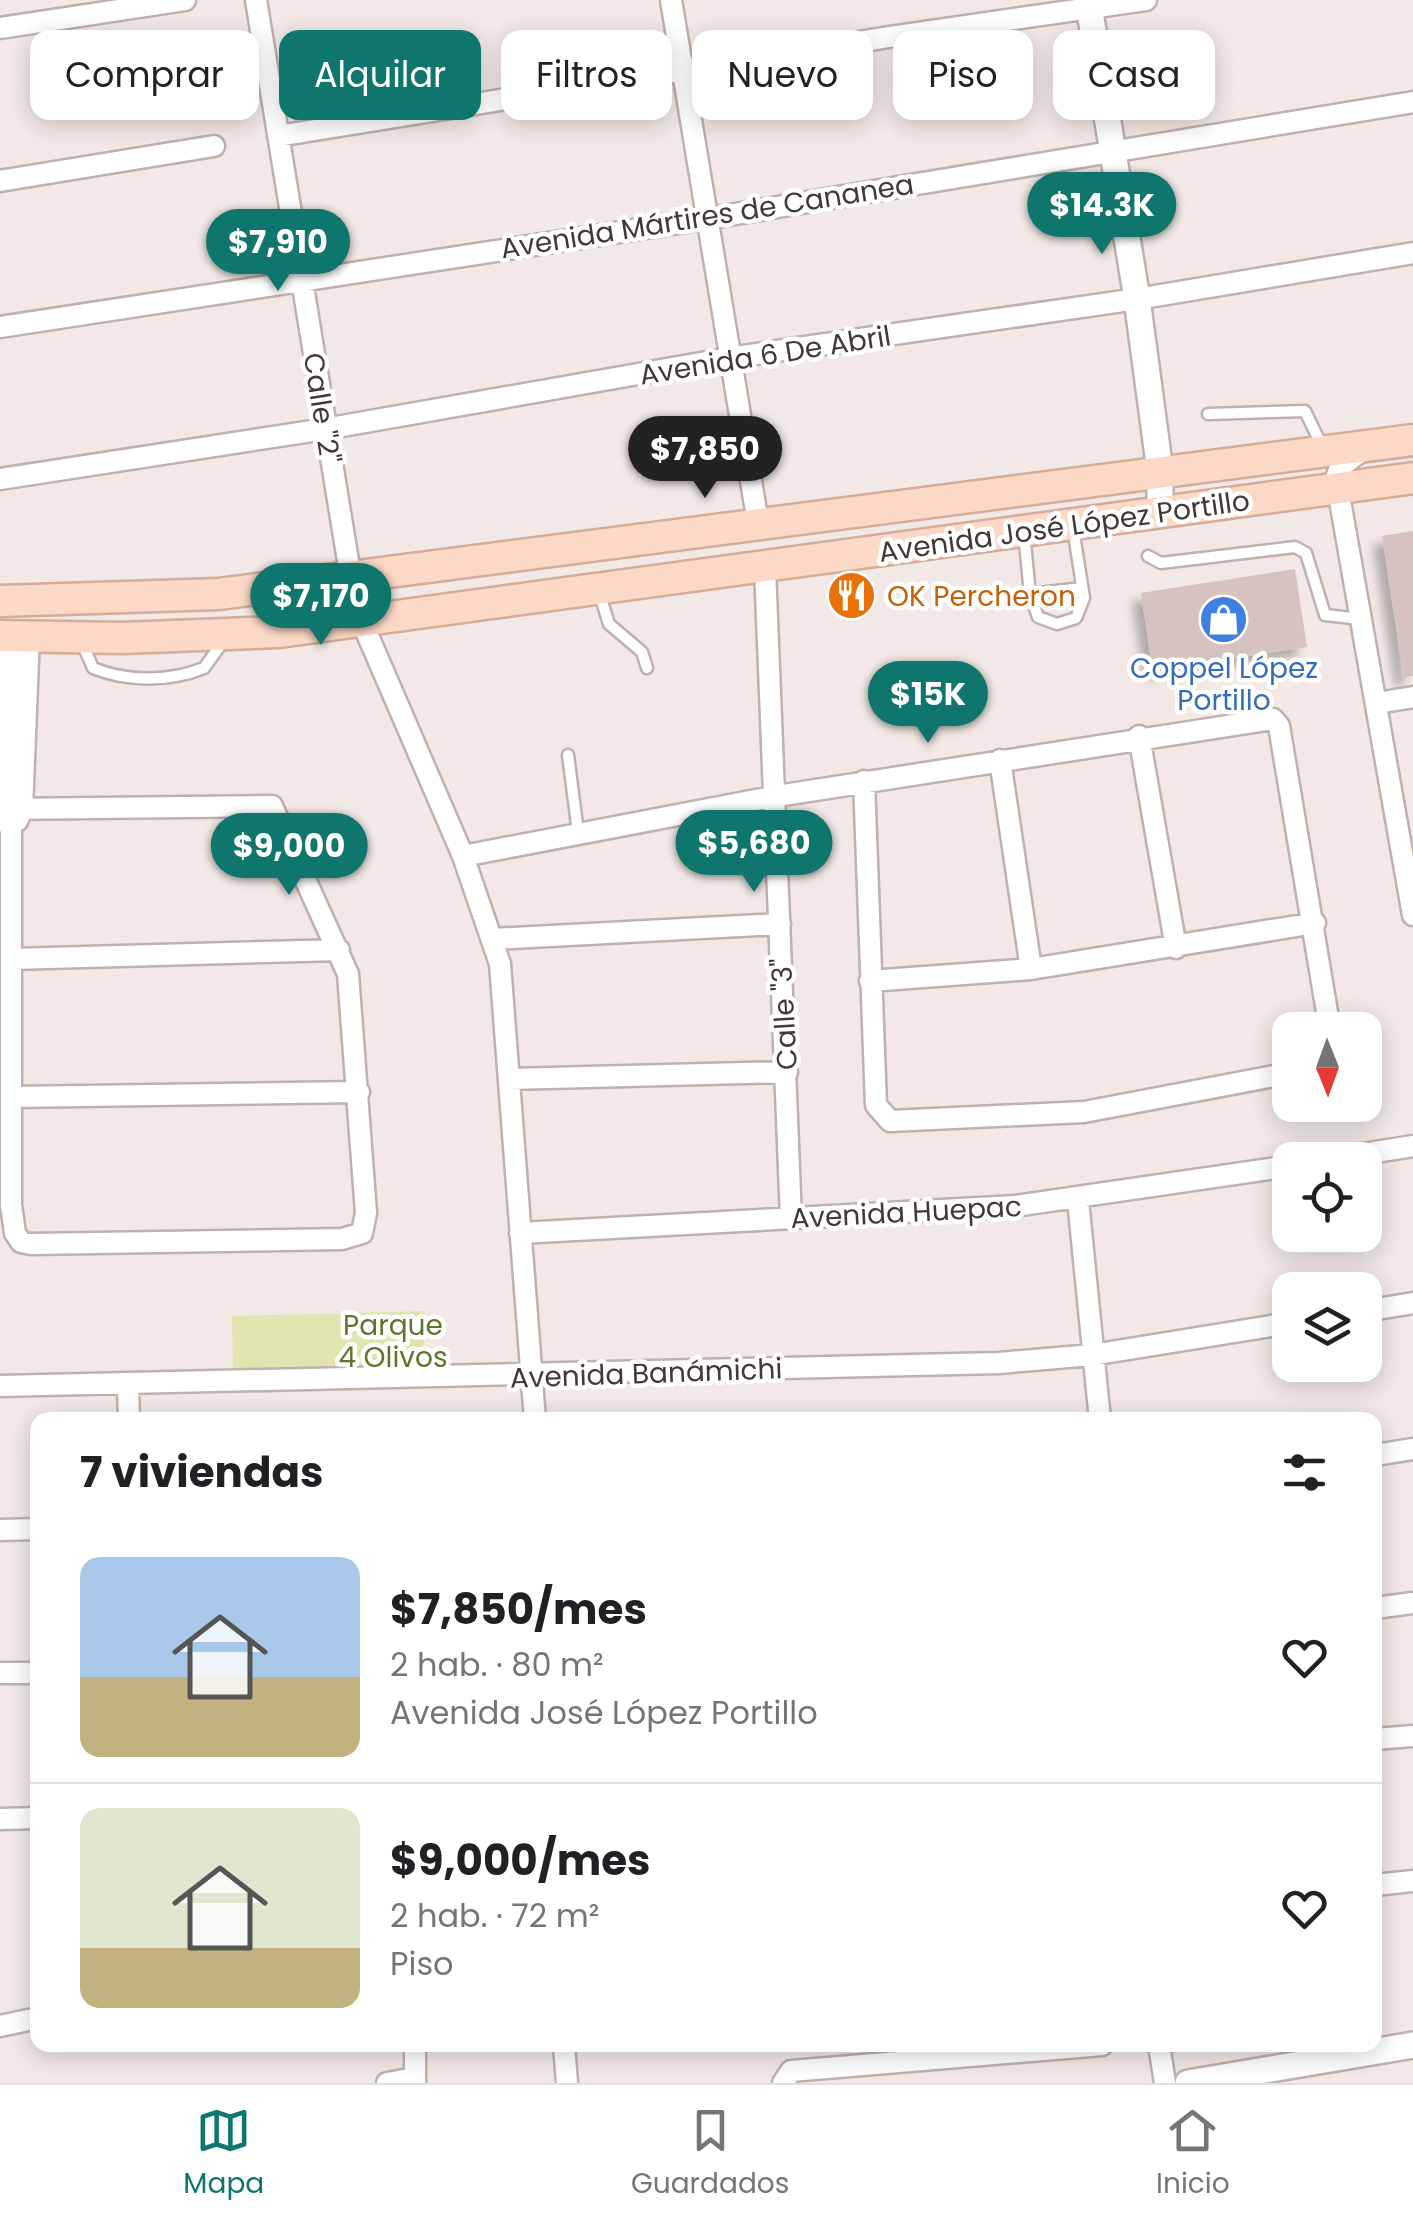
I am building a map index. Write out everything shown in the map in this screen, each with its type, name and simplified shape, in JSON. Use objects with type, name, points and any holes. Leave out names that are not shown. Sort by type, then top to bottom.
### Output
[{"type":"main road","name":"Avenida José López Portillo","points":[[0,600],[219,594],[352,579],[1160,470],[1413,440]]},
{"type":"main road","name":"Avenida José López Portillo","points":[[13,636],[229,633],[362,622],[1413,478]]},
{"type":"main road","points":[[362,622],[368,599],[380,589],[471,574],[522,558]]},
{"type":"main road","points":[[229,633],[317,618],[335,606],[352,579]]},
{"type":"street","points":[[0,28],[185,0]]},
{"type":"street","name":"Calle \"2\"","points":[[256,0],[352,579]]},
{"type":"street","points":[[671,0],[758,523]]},
{"type":"street","points":[[278,136],[1089,4],[1146,0]]},
{"type":"street","points":[[1089,4],[1137,299],[1160,470],[1160,512]]},
{"type":"street","name":"Avenida Mártires de Cananea","points":[[0,328],[705,219],[1413,102]]},
{"type":"street","points":[[0,181],[214,146]]},
{"type":"street","name":"Avenida 6 De Abril","points":[[0,479],[325,430],[729,358],[1137,299],[1413,253]]},
{"type":"street","points":[[1369,446],[1340,468],[1338,488],[1408,853],[1413,915]]},
{"type":"street","name":"Calle \"3\"","points":[[765,568],[791,1219]]},
{"type":"street","points":[[362,622],[463,856],[492,939],[504,991],[535,1412]]},
{"type":"street","points":[[13,636],[3,716],[13,810]]},
{"type":"street","points":[[13,636],[11,1205],[15,1234],[21,1242],[342,1239],[362,1233],[366,1223],[351,990],[339,950],[272,806],[13,810]]},
{"type":"street","points":[[1377,703],[1413,698]]},
{"type":"street","points":[[463,856],[777,796],[1262,717],[1279,726],[1327,1012]]},
{"type":"street","points":[[1139,736],[1176,948]]},
{"type":"street","points":[[1000,760],[1031,969]]},
{"type":"street","points":[[864,782],[876,1105],[890,1120],[1084,1112],[1272,1075]]},
{"type":"street","points":[[492,939],[780,924]]},
{"type":"street","points":[[870,981],[1031,969],[1315,924]]},
{"type":"street","points":[[12,959],[339,950]]},
{"type":"street","points":[[508,1079],[787,1072]]},
{"type":"street","points":[[13,1097],[359,1092]]},
{"type":"street","points":[[1382,1151],[1413,1146]]},
{"type":"street","name":"Avenida Huepac","points":[[520,1234],[1078,1200],[1272,1169]]},
{"type":"street","points":[[1078,1200],[1099,1412]]},
{"type":"street","points":[[1382,1308],[1413,1303]]},
{"type":"street","name":"Avenida Banámichi","points":[[0,1386],[999,1363],[1092,1355],[1272,1326]]},
{"type":"street","points":[[128,1384],[129,1412]]},
{"type":"street","points":[[1382,1454],[1413,1449]]},
{"type":"street","points":[[0,1530],[30,1530]]},
{"type":"street","points":[[1382,1607],[1413,1603]]},
{"type":"street","points":[[0,1674],[30,1673]]},
{"type":"street","points":[[1382,1739],[1413,1736]]},
{"type":"street","points":[[0,1820],[30,1818]]},
{"type":"street","points":[[1382,1884],[1413,1882]]},
{"type":"street","points":[[0,2026],[30,2020]]},
{"type":"street","points":[[1382,2050],[1413,2045]]},
{"type":"street","points":[[387,2083],[415,2081],[415,2052]]},
{"type":"street","points":[[565,2052],[567,2083]]},
{"type":"street","points":[[784,2083],[791,2071],[1018,2052]]},
{"type":"street","points":[[1161,2052],[1165,2083]]},
{"type":"street","points":[[1188,2083],[1372,2052]]},
{"type":"lane","points":[[1208,414],[1305,411],[1324,452]]},
{"type":"lane","points":[[1024,532],[1030,594],[1038,617],[1057,624],[1076,618],[1082,588],[1073,526]]},
{"type":"lane","points":[[1148,556],[1161,562],[1295,547],[1306,553],[1324,615],[1362,620]]},
{"type":"lane","points":[[1030,594],[1082,588]]},
{"type":"lane","points":[[599,590],[609,624],[642,652],[647,668]]},
{"type":"lane","points":[[80,638],[92,668],[112,676],[152,679],[204,668],[229,633]]},
{"type":"lane","points":[[568,755],[578,832]]},
{"type":"green space","name":"Parque 4 Olivos","points":[[423,1311],[425,1370],[233,1375],[232,1316]]},
{"type":"building","points":[[1413,531],[1413,676],[1404,678],[1382,536]]},
{"type":"building","name":"Coppel López Portillo","points":[[1295,569],[1307,647],[1153,671],[1141,593]]},
{"type":"place","name":"OK Percheron","points":[[852,596]]},
{"type":"place","name":"Coppel López Portillo","points":[[1224,620]]}]
